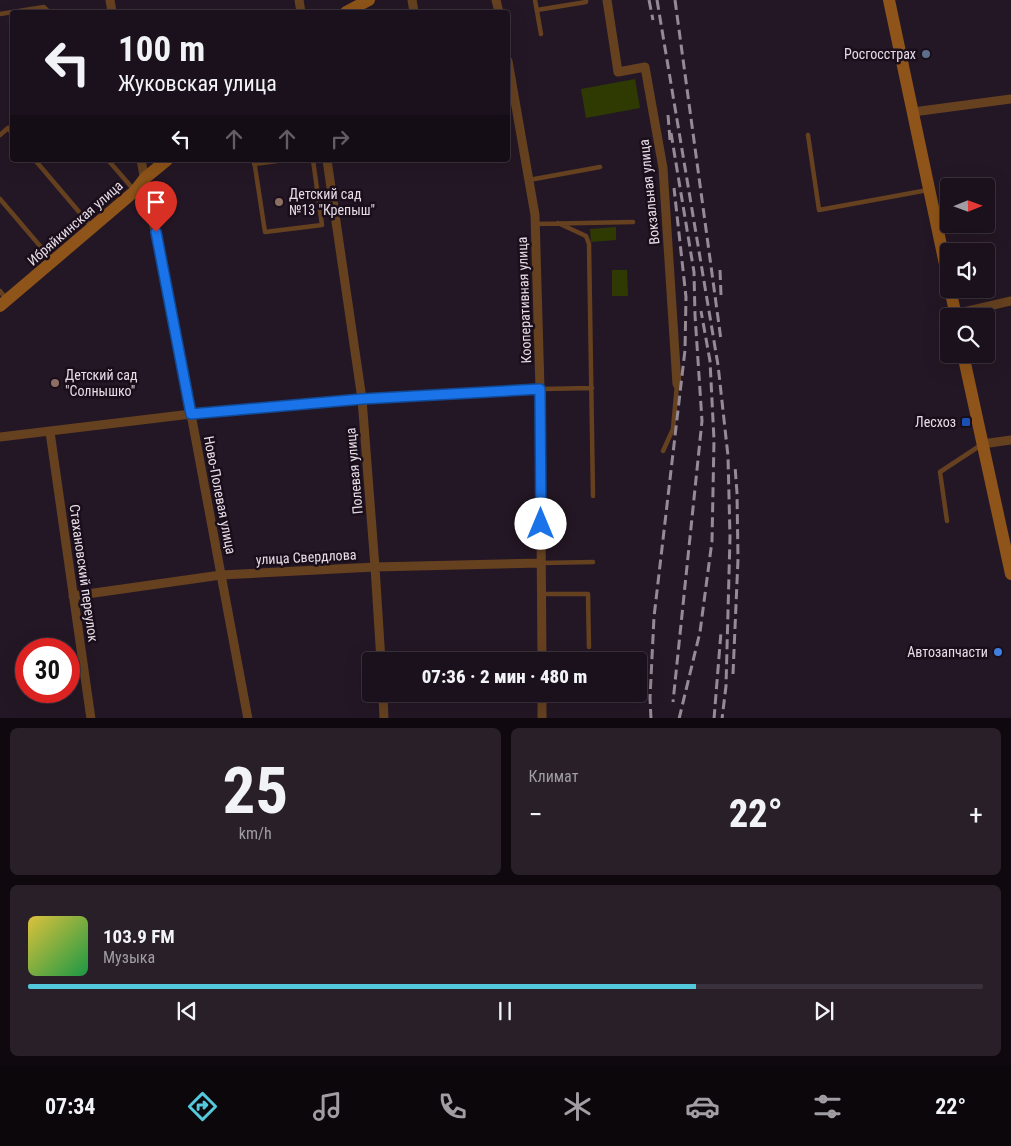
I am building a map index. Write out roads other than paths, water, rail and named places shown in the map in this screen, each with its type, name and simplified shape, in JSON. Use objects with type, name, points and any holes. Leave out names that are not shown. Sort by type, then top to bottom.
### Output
[{"type":"main road","points":[[350,10],[369,0]]},
{"type":"main road","points":[[889,0],[941,243]]},
{"type":"main road","name":"Ибряйкинская улица","points":[[3,299],[53,262],[135,191],[145,178],[165,162]]},
{"type":"main road","points":[[965,363],[1011,574]]},
{"type":"street","name":"Вокзальная улица","points":[[607,0],[618,72],[645,67],[663,168],[677,384]]},
{"type":"street","name":"Кооперативная улица","points":[[510,72],[535,215],[540,389],[542,652]]},
{"type":"street","points":[[913,112],[1011,99]]},
{"type":"street","name":"Ново-Полевая улица","points":[[141,162],[248,718]]},
{"type":"street","name":"Полевая улица","points":[[327,162],[362,399],[380,652]]},
{"type":"street","points":[[983,308],[1011,301]]},
{"type":"street","points":[[0,437],[191,414],[362,399],[540,389]]},
{"type":"street","name":"Стахановский переулок","points":[[50,432],[91,718]]},
{"type":"street","points":[[982,444],[1011,440]]},
{"type":"street","name":"улица Свердлова","points":[[72,596],[221,575],[541,563]]},
{"type":"street","points":[[383,702],[384,718]]},
{"type":"street","points":[[542,702],[542,718]]},
{"type":"lane","points":[[536,0],[541,34]]},
{"type":"lane","points":[[537,10],[586,2],[586,0]]},
{"type":"lane","points":[[25,10],[44,7],[47,10]]},
{"type":"lane","points":[[0,134],[8,128],[10,130]]},
{"type":"lane","points":[[808,135],[819,210],[930,190]]},
{"type":"lane","points":[[37,162],[93,228]]},
{"type":"lane","points":[[110,162],[135,191]]},
{"type":"lane","points":[[254,162],[265,232],[322,224],[313,162]]},
{"type":"lane","points":[[529,180],[600,167]]},
{"type":"lane","points":[[0,198],[53,262]]},
{"type":"lane","points":[[535,224],[633,222]]},
{"type":"lane","points":[[558,223],[586,236],[588,239],[593,496]]},
{"type":"lane","points":[[663,451],[673,429],[677,384]]},
{"type":"lane","points":[[540,389],[592,388]]},
{"type":"lane","points":[[947,521],[940,472],[982,444]]},
{"type":"lane","points":[[541,563],[594,562]]},
{"type":"lane","points":[[541,594],[588,594],[589,648]]},
{"type":"railway","points":[[649,0],[653,20]]},
{"type":"railway","points":[[657,0],[718,365],[728,456],[730,537],[726,686],[722,718]]},
{"type":"railway","points":[[675,0],[721,340]]},
{"type":"railway","points":[[668,115],[670,140]]},
{"type":"railway","points":[[671,133],[694,272],[702,421],[673,702]]},
{"type":"railway","points":[[651,718],[650,698],[654,617],[685,350],[686,297],[674,188]]},
{"type":"railway","points":[[720,270],[721,295]]},
{"type":"railway","points":[[679,718],[700,632],[712,541],[714,440],[710,361],[701,311]]},
{"type":"railway","points":[[733,674],[738,559],[735,466]]},
{"type":"railway","points":[[714,718],[721,632]]},
{"type":"place","name":"Росгосстрах","points":[[926,54]]},
{"type":"place","name":"Детский сад №13 \"Крепыш\"","points":[[279,202]]},
{"type":"place","name":"Детский сад \"Солнышко\"","points":[[55,383]]},
{"type":"place","name":"Лесхоз","points":[[966,422]]},
{"type":"place","name":"Автозапчасти","points":[[998,652]]}]
